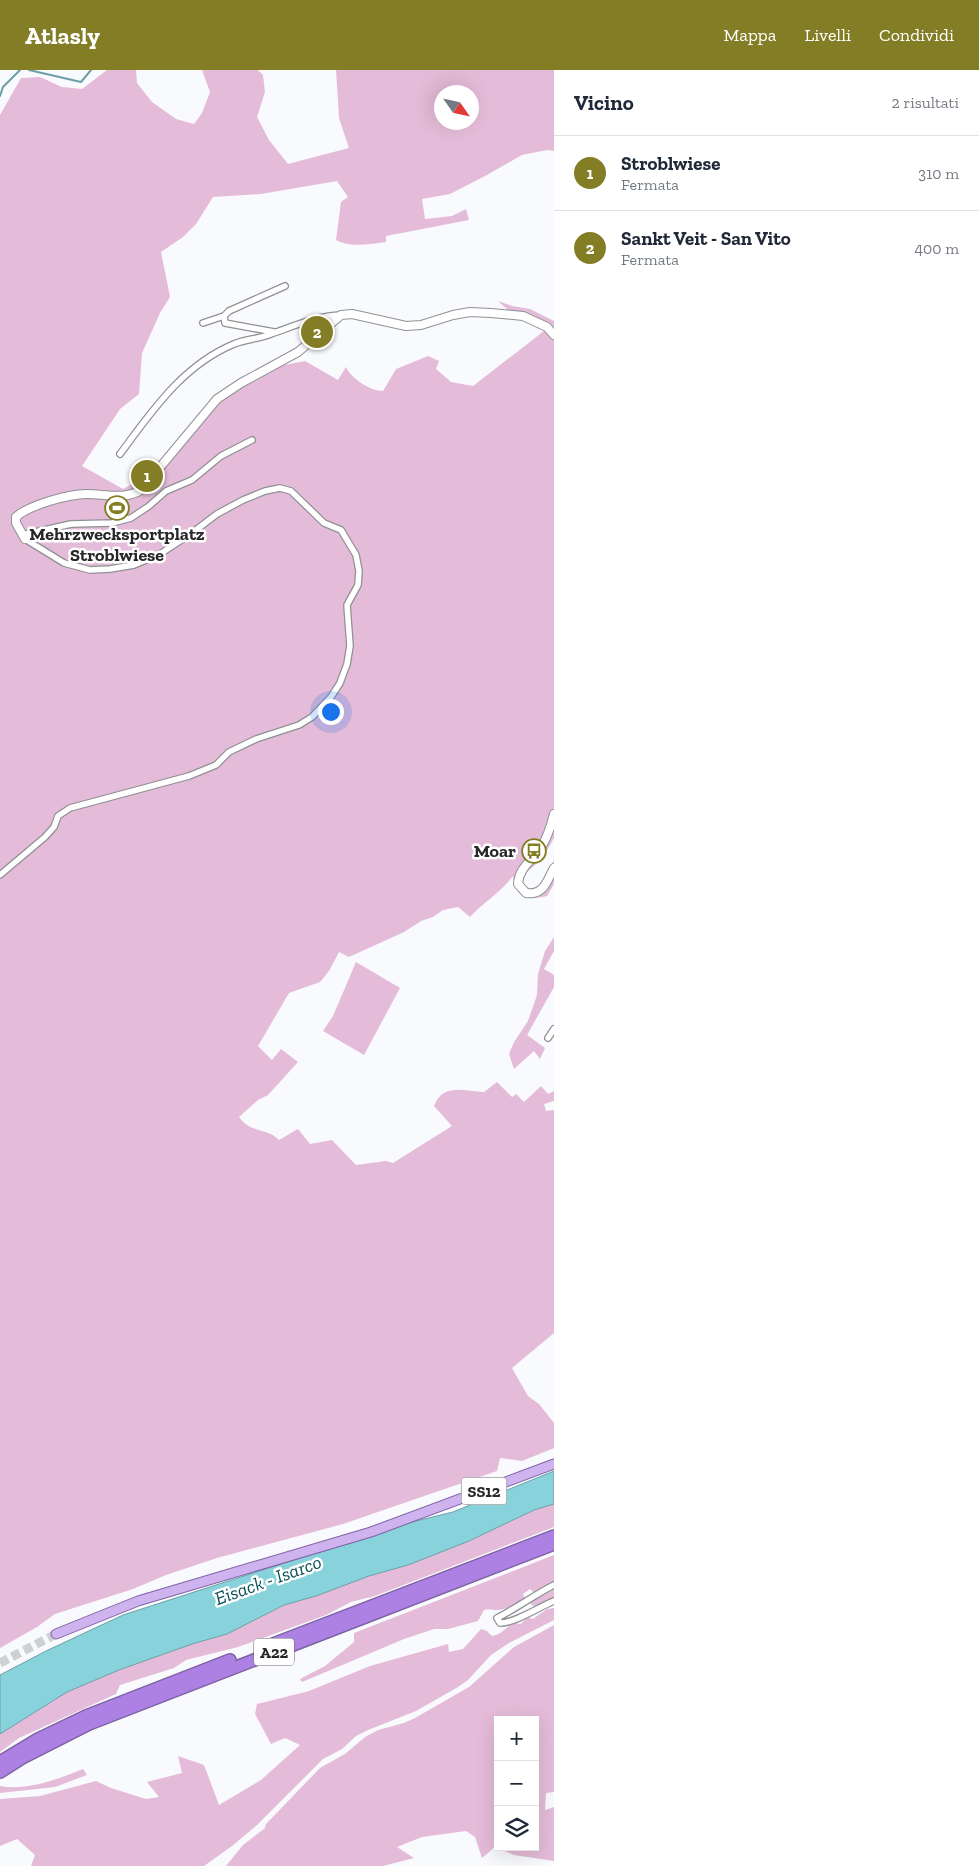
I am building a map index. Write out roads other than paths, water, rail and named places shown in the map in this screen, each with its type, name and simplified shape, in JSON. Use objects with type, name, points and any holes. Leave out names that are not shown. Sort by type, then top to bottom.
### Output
[{"type":"highway","name":"A22","points":[[0,1762],[38,1739],[116,1703],[554,1536]]},
{"type":"highway","name":"A22","points":[[0,1772],[39,1749],[88,1724],[554,1544]]},
{"type":"main road","name":"SS12","points":[[56,1634],[138,1601],[405,1520],[554,1464]]},
{"type":"street","points":[[203,323],[224,316],[229,311],[285,286]]},
{"type":"street","points":[[120,454],[166,393],[216,352],[235,344],[324,316],[352,314],[406,326],[421,325],[470,312],[491,312],[523,316],[541,324],[554,335]]},
{"type":"street","points":[[0,875],[45,837],[54,827],[58,816],[70,808],[189,776],[216,765],[229,752],[256,739],[299,725],[312,717],[331,697],[340,683],[347,664],[350,646],[347,605],[358,584],[359,571],[356,555],[341,530],[324,523],[291,490],[280,488],[265,491],[243,500],[217,514],[160,554],[134,565],[110,569],[90,570],[64,563],[24,537],[16,523],[16,517],[50,501],[78,494],[125,496],[135,493],[145,485],[217,399],[241,382],[298,352],[341,315]]},
{"type":"street","points":[[224,316],[225,323],[277,332]]},
{"type":"street","points":[[24,537],[71,524],[112,523],[131,518],[166,491],[192,480],[221,456],[252,440]]},
{"type":"street","points":[[554,814],[545,840],[520,874],[518,884],[526,893],[537,893],[542,890],[554,868]]},
{"type":"street","points":[[548,1038],[554,1028]]},
{"type":"street","points":[[554,1586],[531,1597],[520,1607],[497,1618],[500,1623],[508,1623],[539,1606],[554,1601]]},
{"type":"water","name":"Eisack - Isarco","points":[[554,1471],[554,1504],[534,1510],[469,1541],[408,1565],[369,1576],[316,1596],[284,1605],[227,1634],[192,1644],[119,1670],[67,1692],[0,1734],[0,1675],[46,1651],[123,1615],[408,1523],[453,1512]]},
{"type":"waterway","points":[[0,96],[3,87],[20,70]]},
{"type":"waterway","points":[[29,70],[81,82],[91,70]]},
{"type":"tunnel","points":[[0,1663],[56,1634]]},
{"type":"place","name":"Sankt Veit - San Vito","points":[[317,332]]},
{"type":"place","name":"Stroblwiese","points":[[147,476]]},
{"type":"place","name":"Mehrzwecksportplatz Stroblwiese","points":[[117,508]]},
{"type":"place","name":"Moar","points":[[534,851]]}]
